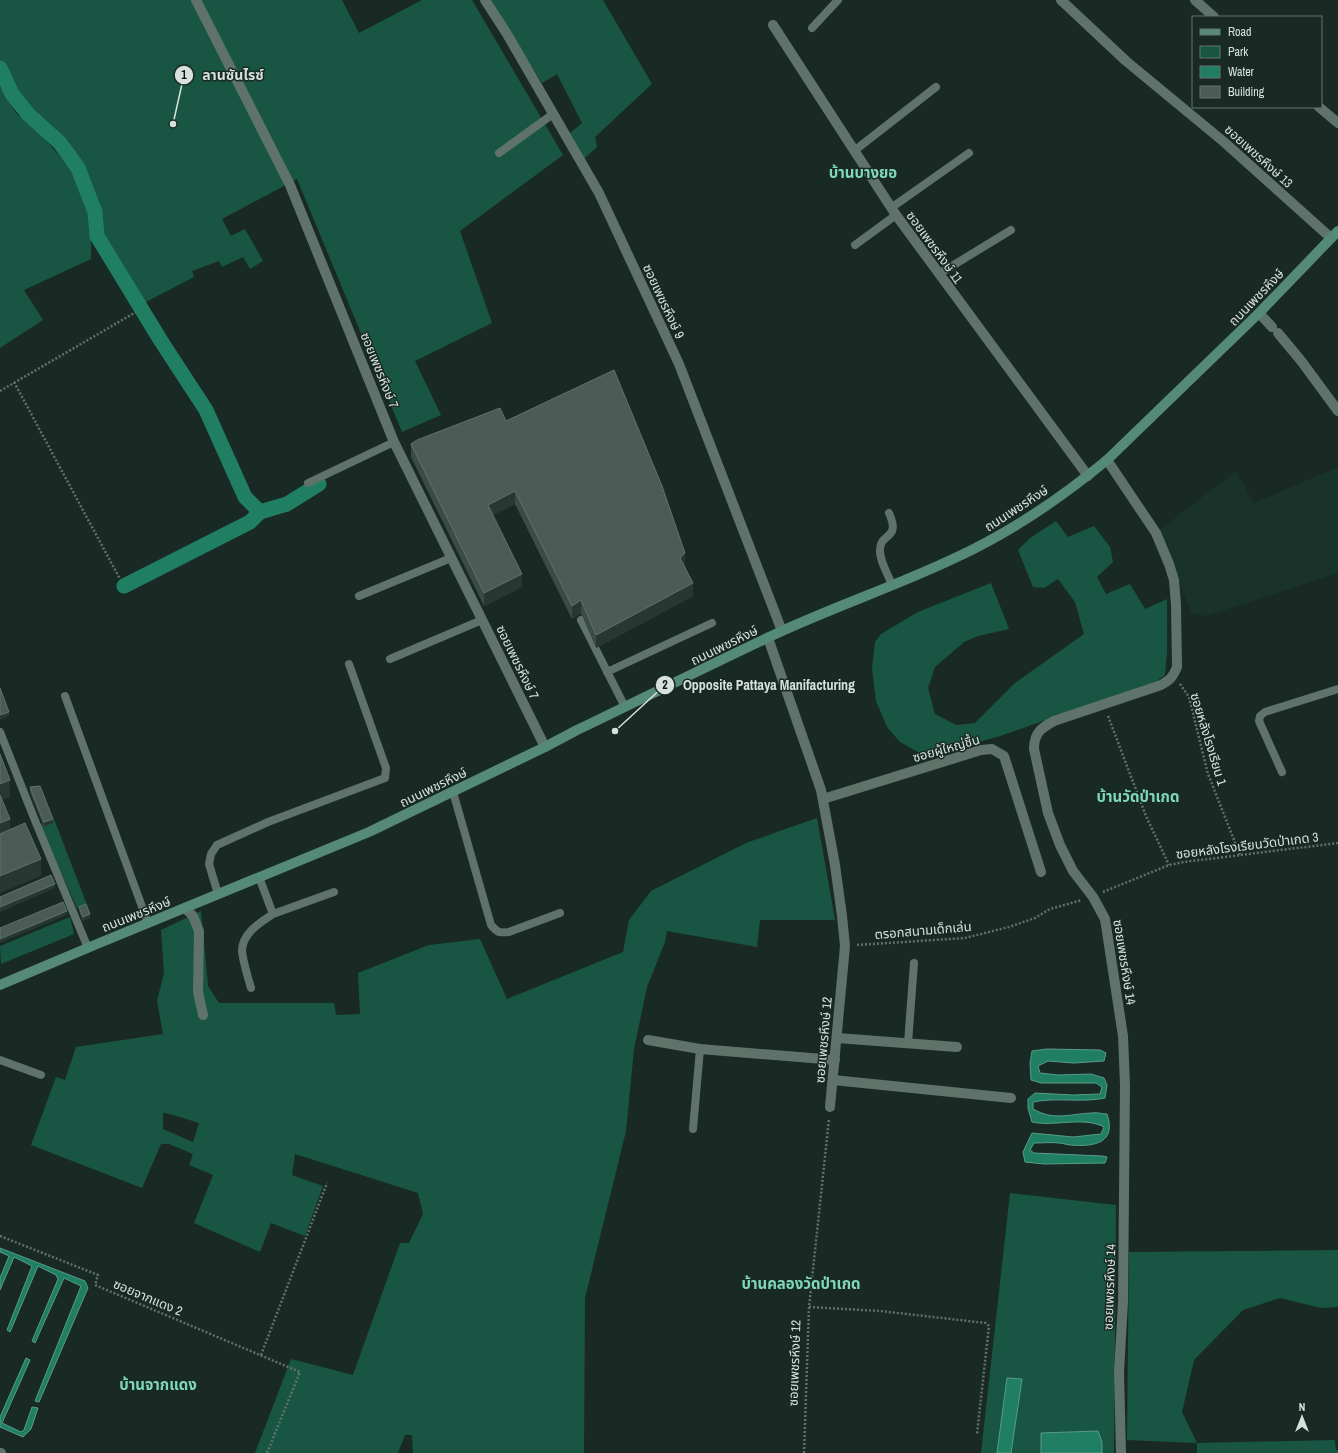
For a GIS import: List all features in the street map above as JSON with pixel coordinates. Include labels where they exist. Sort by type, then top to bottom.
[{"type":"main road","name":"ถนนเพชรหึงษ์","points":[[0,985],[368,832],[782,631],[954,559],[991,541],[1088,476],[1107,460],[1259,313],[1334,234]]},
{"type":"street","name":"ซอยเพชรหึงษ์ 7","points":[[196,0],[290,186],[394,442],[545,747]]},
{"type":"street","name":"ซอยเพชรหึงษ์ 9","points":[[484,0],[507,34],[599,193],[679,364],[782,631]]},
{"type":"street","name":"ซอยเพชรหึงษ์ 13","points":[[1061,0],[1126,61],[1334,234]]},
{"type":"street","points":[[1195,0],[1213,16]]},
{"type":"street","name":"ซอยเพชรหึงษ์ 11","points":[[773,25],[894,212],[1088,476]]},
{"type":"street","points":[[1320,108],[1338,123]]},
{"type":"street","points":[[1259,313],[1302,362],[1338,411]]},
{"type":"street","points":[[1107,460],[1156,532],[1174,580],[1176,605],[1176,667],[1174,675]]},
{"type":"street","name":"ซอยเพชรหึงษ์ 12","points":[[768,638],[805,740],[823,799],[842,916],[845,946],[830,1107]]},
{"type":"street","name":"ซอยเพชรหึงษ์ 14","points":[[1121,1453],[1119,1372],[1123,1287],[1125,1085],[1123,1036],[1105,919],[1093,897],[1073,871],[1060,845],[1048,813],[1034,749],[1034,741],[1040,730],[1054,721],[1161,685],[1170,681],[1174,675]]},
{"type":"street","name":"ซอยผู้ใหญ่ชื้น","points":[[823,799],[981,750],[992,749],[1004,756],[1041,872]]},
{"type":"street","points":[[185,908],[193,916],[198,932],[198,992],[203,1015]]},
{"type":"street","points":[[837,1038],[957,1047]]},
{"type":"street","points":[[648,1040],[700,1049],[835,1060]]},
{"type":"street","points":[[833,1080],[1010,1098]]},
{"type":"lane","points":[[812,28],[838,0]]},
{"type":"lane","points":[[854,151],[936,87]]},
{"type":"lane","points":[[499,153],[553,114]]},
{"type":"lane","points":[[855,245],[969,153]]},
{"type":"lane","points":[[939,274],[1011,230]]},
{"type":"lane","points":[[308,483],[394,442]]},
{"type":"lane","points":[[889,513],[893,523],[893,529],[891,534],[883,541],[880,547],[881,555],[892,585]]},
{"type":"lane","points":[[359,596],[451,558]]},
{"type":"lane","points":[[390,659],[482,620]]},
{"type":"lane","points":[[581,620],[625,707]]},
{"type":"lane","points":[[607,672],[712,623]]},
{"type":"lane","points":[[218,894],[209,864],[211,854],[218,845],[268,822],[385,778],[386,768],[349,664]]},
{"type":"lane","points":[[1282,772],[1259,722],[1260,716],[1265,712],[1338,689]]},
{"type":"lane","points":[[66,696],[148,924]]},
{"type":"lane","points":[[0,732],[88,948]]},
{"type":"lane","points":[[453,792],[491,925],[497,932],[509,932],[560,913]]},
{"type":"lane","points":[[259,877],[273,914]]},
{"type":"lane","points":[[251,988],[242,951],[245,940],[258,925],[273,914],[334,892]]},
{"type":"lane","points":[[908,1043],[914,963]]},
{"type":"lane","points":[[693,1129],[700,1049]]},
{"type":"lane","points":[[0,1060],[41,1075]]},
{"type":"path","points":[[0,391],[136,312]]},
{"type":"path","points":[[14,382],[120,579]]},
{"type":"path","name":"ซอยหลังโรงเรียน 1","points":[[1174,675],[1189,697],[1208,774],[1240,855]]},
{"type":"path","points":[[1104,704],[1146,816],[1169,865]]},
{"type":"path","name":"ซอยหลังโรงเรียนวัดป่าเกด 3","points":[[1093,897],[1169,865],[1338,844]]},
{"type":"path","name":"ตรอกสนามเด็กเล่น","points":[[845,946],[965,938],[1009,927],[1035,918],[1050,909],[1093,897]]},
{"type":"path","name":"ซอยเพชรหึงษ์ 12","points":[[804,1453],[809,1307],[830,1107]]},
{"type":"path","points":[[261,1355],[327,1182]]},
{"type":"path","name":"ซอยจากแดง 2","points":[[0,1236],[98,1275],[95,1285],[300,1372],[267,1453]]},
{"type":"path","points":[[809,1307],[880,1311],[986,1323],[989,1326],[977,1434]]},
{"type":"shaded area","points":[[1338,467],[1338,573],[1203,617],[1202,614],[1192,614],[1158,531],[1236,471],[1254,503]]},
{"type":"green space","points":[[0,0],[342,0],[359,33],[422,0],[472,0],[563,155],[460,231],[492,323],[415,361],[441,415],[402,432],[297,179],[222,219],[231,236],[245,229],[263,261],[250,269],[243,257],[222,267],[219,261],[192,271],[194,277],[144,303],[121,270],[103,238],[99,228],[99,209],[90,183],[71,151],[31,112],[13,88],[0,61]]},
{"type":"green space","points":[[489,0],[603,0],[652,84],[595,137],[597,147],[584,159],[570,133],[582,123],[557,74],[542,83]]},
{"type":"green space","points":[[0,87],[16,113],[40,133],[74,173],[91,212],[91,259],[24,290],[43,320],[0,348]]},
{"type":"green space","points":[[1056,521],[1068,537],[1094,526],[1110,547],[1113,562],[1097,577],[1106,594],[1130,584],[1145,609],[1167,599],[1167,651],[1165,675],[1157,681],[1000,736],[927,757],[900,742],[887,727],[876,701],[872,669],[875,642],[881,634],[918,612],[991,583],[1009,629],[978,636],[964,642],[935,667],[928,688],[935,714],[956,725],[975,723],[1015,683],[1084,634],[1075,602],[1058,579],[1044,588],[1033,587],[1018,550],[1030,538]]},
{"type":"green space","points":[[817,818],[835,920],[760,920],[757,947],[667,931],[665,942],[647,987],[634,1049],[626,1131],[585,1298],[584,1453],[413,1453],[412,1435],[405,1435],[398,1453],[255,1453],[291,1359],[353,1375],[400,1243],[409,1243],[423,1214],[418,1193],[295,1154],[292,1175],[323,1186],[305,1236],[271,1223],[260,1252],[194,1223],[213,1175],[189,1165],[193,1154],[169,1144],[161,1144],[142,1188],[31,1145],[56,1077],[65,1080],[76,1047],[163,1034],[157,1001],[164,973],[161,930],[201,911],[208,986],[219,1003],[334,1003],[336,1015],[360,1014],[358,973],[429,945],[480,939],[507,999],[623,952],[629,920],[651,891],[746,843]],"holes":[[[163,1113],[199,1123],[193,1142],[163,1129]]]},
{"type":"green space","points":[[54,819],[87,905],[77,908],[40,825]]},
{"type":"green space","points":[[70,917],[74,934],[1,964],[0,946]]},
{"type":"green space","points":[[1010,1193],[1116,1205],[1114,1453],[1102,1453],[1102,1442],[1098,1431],[1042,1433],[1041,1453],[1011,1453],[1022,1379],[1008,1378],[997,1453],[981,1453]]},
{"type":"green space","points":[[1338,1250],[1338,1307],[1321,1308],[1280,1298],[1243,1310],[1194,1360],[1182,1412],[1197,1443],[1127,1440],[1129,1252]]},
{"type":"green space","points":[[1335,1440],[1336,1450],[1338,1450],[1338,1453],[1197,1453],[1197,1443]]},
{"type":"water","points":[[1047,1049],[1100,1050],[1106,1053],[1104,1061],[1074,1063],[1048,1061],[1038,1066],[1040,1073],[1058,1075],[1091,1074],[1104,1078],[1107,1085],[1105,1098],[1033,1102],[1033,1109],[1041,1113],[1055,1116],[1094,1113],[1107,1114],[1109,1131],[1106,1137],[1095,1144],[1070,1145],[1062,1143],[1034,1143],[1030,1150],[1034,1153],[1102,1156],[1107,1157],[1105,1163],[1044,1164],[1025,1162],[1023,1152],[1032,1133],[1073,1137],[1101,1134],[1104,1127],[1087,1122],[1032,1122],[1028,1108],[1028,1099],[1035,1093],[1073,1095],[1100,1094],[1102,1087],[1096,1083],[1041,1083],[1031,1080],[1030,1063],[1032,1051]]},
{"type":"water","points":[[0,1248],[85,1281],[88,1288],[39,1402],[35,1401],[81,1286],[64,1278],[35,1343],[32,1341],[58,1279],[56,1275],[38,1266],[10,1332],[7,1330],[32,1266],[14,1257],[0,1290],[0,1278],[9,1256],[0,1252]]},
{"type":"water","points":[[26,1358],[30,1360],[2,1423],[21,1432],[24,1430],[32,1407],[38,1408],[31,1429],[23,1437],[0,1427],[0,1417]]},
{"type":"water","points":[[1007,1378],[1022,1379],[1011,1453],[997,1453]]},
{"type":"water","points":[[1098,1431],[1102,1442],[1102,1453],[1041,1453],[1041,1433]]},
{"type":"building","points":[[614,370],[662,486],[685,553],[680,558],[693,583],[596,635],[581,600],[572,606],[515,491],[488,505],[522,574],[484,593],[411,444],[417,440],[500,408],[506,421]]},
{"type":"building","points":[[0,688],[9,712],[0,715]]},
{"type":"building","points":[[0,754],[10,780],[0,784]]},
{"type":"building","points":[[40,786],[53,819],[44,822],[30,787]]},
{"type":"building","points":[[0,795],[10,819],[0,823]]},
{"type":"building","points":[[25,823],[41,859],[0,876],[0,834]]},
{"type":"building","points":[[51,875],[55,884],[0,907],[0,897]]},
{"type":"building","points":[[63,902],[67,911],[0,939],[0,928]]},
{"type":"building","points":[[86,904],[90,914],[83,917],[79,907]]},
{"type":"waterway","points":[[0,68],[12,94],[28,114],[60,143],[78,168],[95,212],[97,236],[161,341],[206,410],[245,497],[260,512],[287,504],[319,484]]},
{"type":"waterway","points":[[124,586],[250,522],[260,512]]},
{"type":"place","name":"ลานซันไรซ์","points":[[173,124]]},
{"type":"place","name":"Opposite Pattaya Manifacturing","points":[[615,731]]},
{"type":"district","name":"บ้านบางยอ","points":[[863,173]]},
{"type":"district","name":"บ้านวัดป่าเกด","points":[[1138,797]]},
{"type":"district","name":"บ้านคลองวัดป่าเกด","points":[[801,1284]]},
{"type":"district","name":"บ้านจากแดง","points":[[158,1385]]}]
